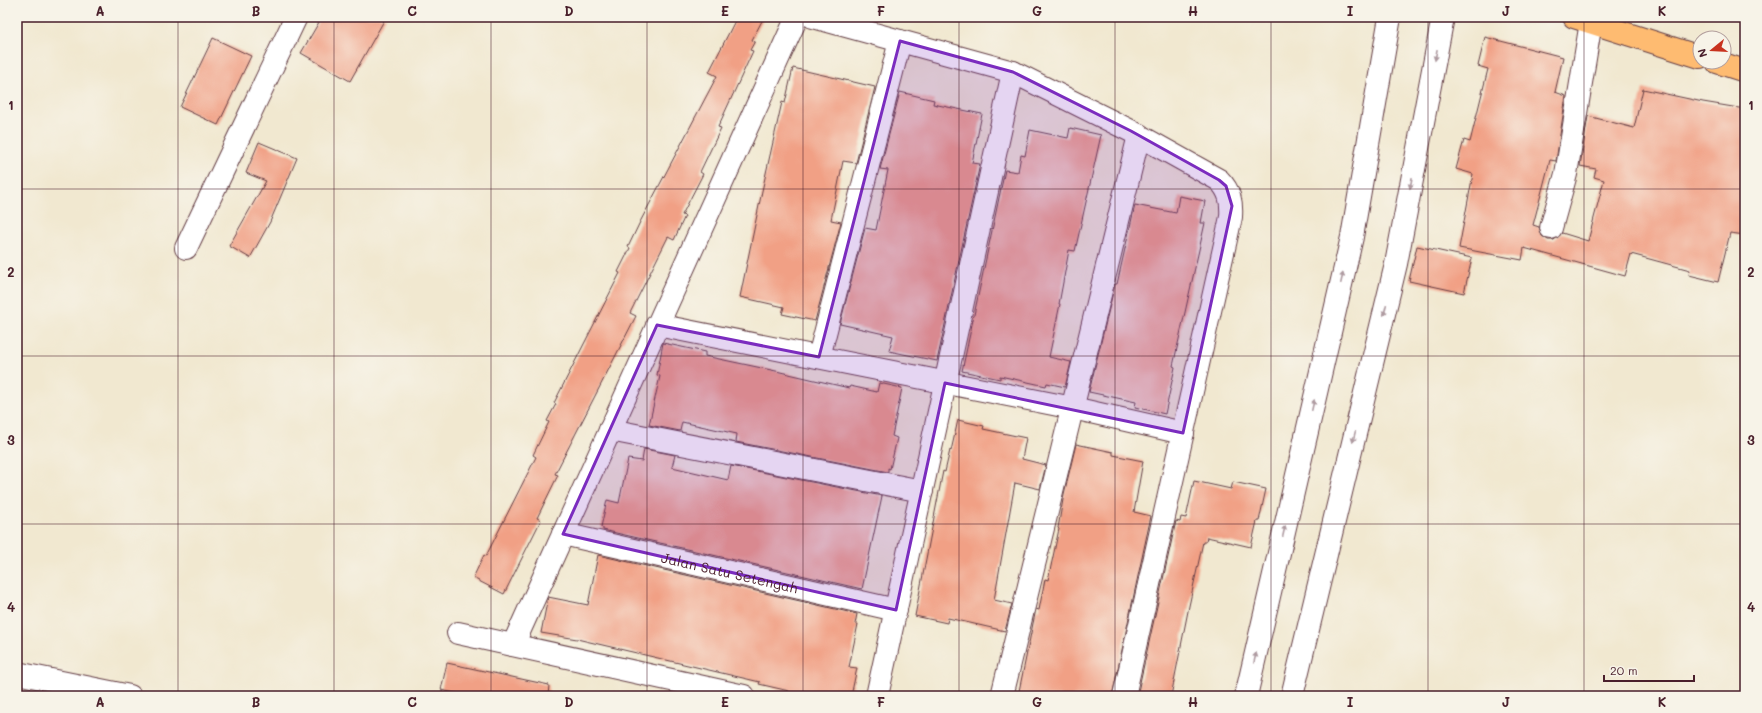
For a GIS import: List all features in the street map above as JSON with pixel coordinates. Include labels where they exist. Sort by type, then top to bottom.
[{"type":"main road","points":[[1582,20],[1692,54]]},
{"type":"main road","points":[[1732,67],[1745,71]]},
{"type":"street","points":[[186,248],[296,17]]},
{"type":"street","points":[[513,645],[797,17]]},
{"type":"street","points":[[813,17],[1013,72],[1139,135],[1219,180],[1226,186],[1232,206],[1231,217],[1124,696]]},
{"type":"street","points":[[1246,696],[1352,237],[1390,17]]},
{"type":"street","points":[[1292,696],[1396,264],[1443,17]]},
{"type":"street","points":[[1551,228],[1566,174],[1582,20]]},
{"type":"street","points":[[819,357],[900,41]]},
{"type":"street","points":[[877,696],[1013,72]]},
{"type":"street","points":[[1002,696],[1139,135]]},
{"type":"street","points":[[657,325],[1073,408],[1183,433]]},
{"type":"street","points":[[610,430],[922,491]]},
{"type":"street","name":"Jalan Satu Setengah","points":[[563,534],[896,610]]},
{"type":"street","points":[[458,633],[744,696]]},
{"type":"street","points":[[17,672],[130,696]]},
{"type":"highlighted area","points":[[900,41],[1013,72],[1131,131],[1219,180],[1226,186],[1232,206],[1183,433],[945,383],[896,610],[563,534],[657,325],[819,357]]},
{"type":"building","points":[[322,17],[386,17],[350,81],[301,53]]},
{"type":"building","points":[[737,17],[764,17],[752,40],[755,41],[750,50],[753,51],[718,127],[721,128],[700,172],[703,174],[682,215],[685,216],[674,240],[668,237],[630,313],[636,316],[555,474],[558,475],[537,518],[541,520],[504,594],[473,578],[484,555],[486,556],[536,457],[533,455],[549,422],[547,421],[556,404],[554,403],[620,273],[618,272],[630,248],[628,247],[640,222],[717,76],[709,72]]},
{"type":"building","points":[[1485,37],[1563,57],[1555,92],[1566,96],[1556,161],[1550,160],[1533,225],[1539,227],[1542,236],[1548,240],[1554,240],[1562,233],[1588,241],[1604,180],[1594,177],[1596,169],[1580,166],[1588,116],[1634,128],[1643,89],[1703,102],[1745,109],[1745,235],[1730,233],[1718,282],[1689,275],[1690,270],[1631,254],[1625,276],[1524,248],[1522,260],[1459,248],[1473,174],[1456,169],[1464,140],[1470,142],[1488,69],[1478,66]]},
{"type":"building","points":[[213,38],[251,56],[218,125],[180,107]]},
{"type":"building","points":[[793,68],[875,87],[856,163],[843,161],[831,220],[841,222],[815,321],[782,314],[784,307],[740,297],[782,102],[785,103]]},
{"type":"building","points":[[900,92],[934,100],[933,104],[982,114],[972,163],[980,164],[937,361],[889,351],[893,336],[840,324],[865,228],[876,230],[888,170],[880,169]]},
{"type":"building","points":[[1070,128],[1101,135],[1075,251],[1069,250],[1049,357],[1071,362],[1065,387],[1047,383],[1046,386],[1000,376],[1000,379],[962,371],[1005,170],[1018,172],[1021,155],[1025,156],[1030,130],[1068,138]]},
{"type":"building","points":[[259,142],[297,158],[270,222],[250,258],[229,246],[266,181],[246,173]]},
{"type":"building","points":[[1179,196],[1205,201],[1201,223],[1205,223],[1173,366],[1175,367],[1165,414],[1135,407],[1136,402],[1089,392],[1115,284],[1117,284],[1135,205],[1176,213]]},
{"type":"building","points":[[1417,246],[1472,258],[1464,293],[1409,281]]},
{"type":"building","points":[[663,343],[705,352],[705,356],[849,388],[850,386],[877,392],[879,383],[902,388],[892,436],[897,438],[890,469],[888,468],[888,472],[736,442],[737,434],[682,422],[680,431],[649,425],[660,376],[657,375]]},
{"type":"building","points":[[958,420],[984,426],[983,429],[1026,438],[1022,459],[1046,465],[1040,489],[1015,483],[994,600],[1012,604],[1005,631],[948,618],[947,623],[915,616],[943,471],[945,472]]},
{"type":"building","points":[[1076,444],[1113,452],[1113,455],[1143,461],[1134,512],[1151,516],[1112,696],[1018,696],[1036,609],[1039,610],[1045,579],[1048,580],[1059,529],[1064,494]]},
{"type":"building","points":[[644,449],[675,455],[672,467],[728,480],[731,466],[882,496],[862,589],[603,530],[601,527],[607,500],[619,503],[628,459],[642,461]]},
{"type":"building","points":[[1194,481],[1231,489],[1233,482],[1266,489],[1259,521],[1257,521],[1251,547],[1207,537],[1206,542],[1203,542],[1171,696],[1137,696],[1176,521],[1180,522],[1181,517],[1186,518]]},
{"type":"building","points":[[598,555],[857,614],[855,624],[858,624],[849,667],[857,668],[851,696],[803,696],[788,693],[789,691],[759,684],[760,682],[577,639],[541,633],[548,597],[588,605]]},
{"type":"building","points":[[447,663],[549,685],[548,696],[469,696],[441,690]]}]
